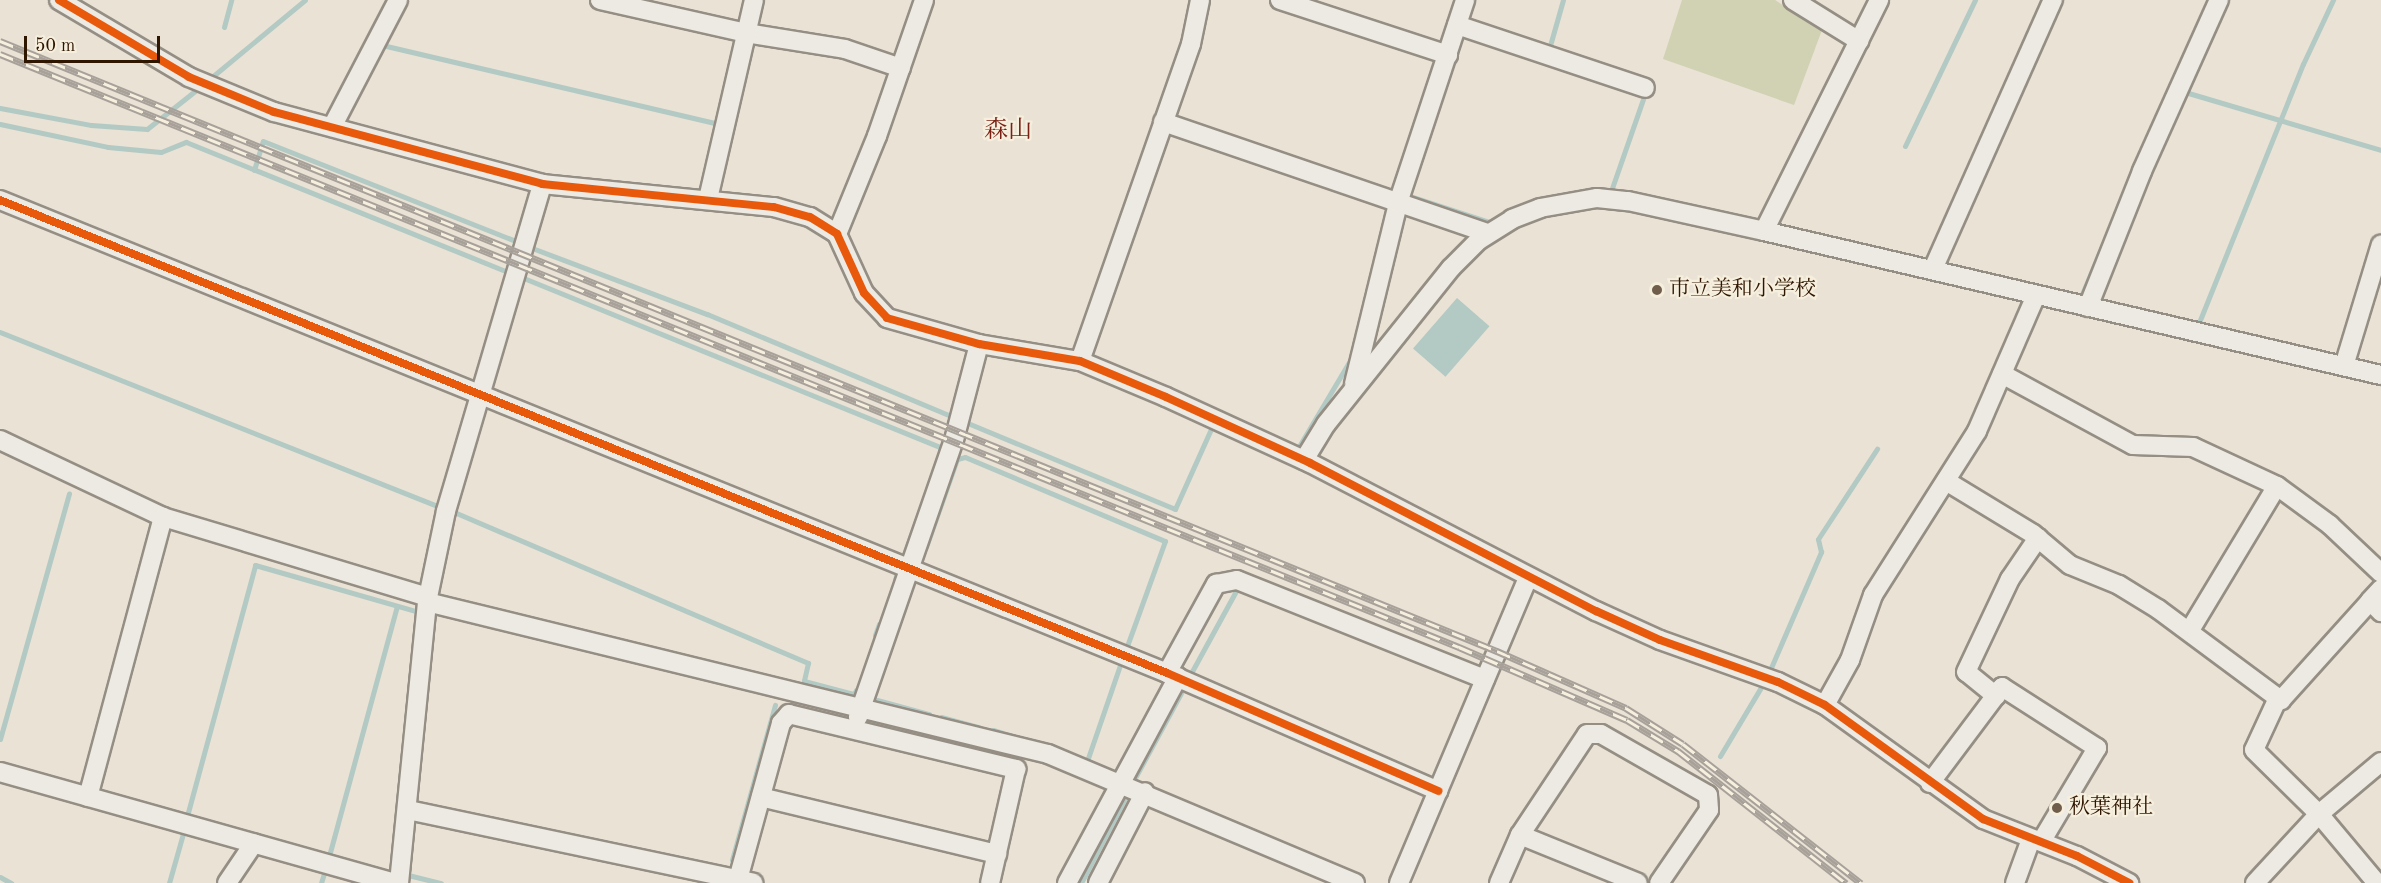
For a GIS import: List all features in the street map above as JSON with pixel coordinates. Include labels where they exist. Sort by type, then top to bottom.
[{"type":"street","points":[[59,0],[189,77],[218,90],[332,127],[542,184],[614,194],[708,199],[774,207],[810,217],[837,234],[864,293],[887,318],[979,344],[1080,361],[1304,460],[1528,577],[1660,639],[1778,682],[1825,705],[1930,783],[1983,819],[2129,883]]},
{"type":"street","points":[[332,127],[398,0]]},
{"type":"street","points":[[600,0],[746,33],[845,49],[901,68]]},
{"type":"street","points":[[708,199],[754,0]]},
{"type":"street","points":[[837,234],[901,68],[924,0]]},
{"type":"street","points":[[1080,361],[1191,44],[1200,0]]},
{"type":"street","points":[[1280,0],[1448,55]]},
{"type":"street","points":[[1352,391],[1398,203],[1465,0]]},
{"type":"street","points":[[1793,0],[1859,41]]},
{"type":"street","points":[[1764,231],[1879,0]]},
{"type":"street","points":[[1933,269],[2053,0]]},
{"type":"street","points":[[2088,308],[2142,171],[2219,0]]},
{"type":"street","points":[[1457,25],[1645,88]]},
{"type":"street","points":[[1163,122],[1488,233]]},
{"type":"street","points":[[0,772],[397,883],[408,810],[428,600],[446,511],[542,184]]},
{"type":"street","points":[[1304,460],[1326,424],[1451,268],[1488,233],[1540,208],[1597,198],[1628,201],[1933,269],[2088,308],[2381,375]]},
{"type":"street","points":[[0,200],[908,571],[1173,675],[1438,791]]},
{"type":"street","points":[[2344,366],[2381,244]]},
{"type":"street","points":[[1825,705],[1850,660],[1873,596],[1977,431],[2036,295]]},
{"type":"street","points":[[855,730],[860,706],[957,431],[979,344]]},
{"type":"street","points":[[2002,374],[2133,446],[2193,447],[2277,486],[2330,525],[2381,573]]},
{"type":"street","points":[[0,440],[163,517],[428,600],[1048,754],[1145,792],[1355,883]]},
{"type":"street","points":[[1946,482],[2038,538],[2070,565],[2119,585],[2190,630],[2281,700],[2377,601]]},
{"type":"street","points":[[2190,630],[2277,486]]},
{"type":"street","points":[[88,796],[163,517]]},
{"type":"street","points":[[1996,696],[1966,672],[2010,579],[2038,538]]},
{"type":"street","points":[[1399,883],[1528,577]]},
{"type":"street","points":[[1067,883],[1121,782],[1216,584],[1237,580],[1485,679]]},
{"type":"street","points":[[1930,783],[2002,687],[2097,748],[2036,841],[2015,883]]},
{"type":"street","points":[[2278,698],[2254,750],[2319,814],[2377,883]]},
{"type":"street","points":[[408,810],[742,882],[781,723],[789,714],[1016,769],[990,883]]},
{"type":"street","points":[[1499,883],[1520,835],[1587,734],[1601,734],[1708,795],[1709,810],[1659,883]]},
{"type":"street","points":[[2255,883],[2319,814],[2381,762]]},
{"type":"street","points":[[1098,883],[1145,792]]},
{"type":"street","points":[[761,797],[997,854]]},
{"type":"street","points":[[1520,835],[1638,883]]},
{"type":"street","points":[[227,883],[254,843]]},
{"type":"green space","points":[[1682,0],[1775,0],[1822,30],[1794,105],[1663,59]]},
{"type":"water","points":[[1457,298],[1489,326],[1445,377],[1413,349]]},
{"type":"waterway","points":[[224,27],[231,0]]},
{"type":"waterway","points":[[207,81],[305,0]]},
{"type":"waterway","points":[[1549,49],[1563,0]]},
{"type":"waterway","points":[[1905,146],[1975,0]]},
{"type":"waterway","points":[[2200,320],[2303,64],[2333,0]]},
{"type":"waterway","points":[[382,45],[718,124]]},
{"type":"waterway","points":[[0,108],[91,125],[147,129],[200,87]]},
{"type":"waterway","points":[[2185,92],[2381,150]]},
{"type":"waterway","points":[[1605,191],[1611,191],[1644,96],[1639,94]]},
{"type":"waterway","points":[[0,124],[108,147],[161,152],[186,142],[506,271]]},
{"type":"waterway","points":[[254,170],[263,141],[516,241]]},
{"type":"waterway","points":[[1543,199],[1584,192]]},
{"type":"waterway","points":[[1410,196],[1489,222],[1499,218]]},
{"type":"waterway","points":[[2080,299],[2114,218]]},
{"type":"waterway","points":[[532,248],[707,314],[953,417]]},
{"type":"waterway","points":[[526,279],[940,447],[940,457]]},
{"type":"waterway","points":[[0,332],[438,506]]},
{"type":"waterway","points":[[1298,448],[1349,362]]},
{"type":"waterway","points":[[970,424],[1175,509],[1211,429]]},
{"type":"waterway","points":[[1770,670],[1821,552],[1818,539],[1877,449]]},
{"type":"waterway","points":[[926,547],[957,459],[965,457],[1165,541],[1127,646]]},
{"type":"waterway","points":[[0,739],[69,494]]},
{"type":"waterway","points":[[903,557],[920,510]]},
{"type":"waterway","points":[[454,512],[808,663],[804,681],[854,694],[856,690]]},
{"type":"waterway","points":[[187,816],[255,565],[419,612]]},
{"type":"waterway","points":[[895,580],[897,572]]},
{"type":"waterway","points":[[1190,675],[1236,591]]},
{"type":"waterway","points":[[329,856],[397,606]]},
{"type":"waterway","points":[[875,635],[879,624]]},
{"type":"waterway","points":[[1081,759],[1087,761],[1120,665]]},
{"type":"waterway","points":[[1720,756],[1763,684]]},
{"type":"waterway","points":[[1136,776],[1181,693]]},
{"type":"waterway","points":[[877,700],[929,714]]},
{"type":"waterway","points":[[732,860],[775,705]]},
{"type":"waterway","points":[[941,717],[979,727]]},
{"type":"waterway","points":[[993,730],[1020,738]]},
{"type":"waterway","points":[[1081,883],[1124,800]]},
{"type":"waterway","points":[[169,883],[184,830]]},
{"type":"waterway","points":[[321,883],[325,870]]},
{"type":"waterway","points":[[408,875],[441,883]]},
{"type":"waterway","points":[[0,877],[11,883]]},
{"type":"railway","points":[[0,41],[1497,651],[1626,708],[1683,744],[1861,883]]},
{"type":"railway","points":[[0,54],[1459,647],[1627,720],[1678,751],[1846,883]]},
{"type":"cycle path","points":[[59,0],[189,77],[274,112],[542,184],[774,207],[810,217],[837,234],[864,293],[887,318],[979,344],[1080,361],[1166,397],[1310,463],[1596,611],[1660,640],[1778,682],[1825,705],[1983,819],[2077,856],[2129,883]]},
{"type":"cycle path","points":[[0,200],[1167,673],[1438,791]]},
{"type":"place","name":"市立美和小学校","points":[[1657,290]]},
{"type":"place","name":"秋葉神社","points":[[2057,808]]},
{"type":"district","name":"森山","points":[[1008,132]]}]
